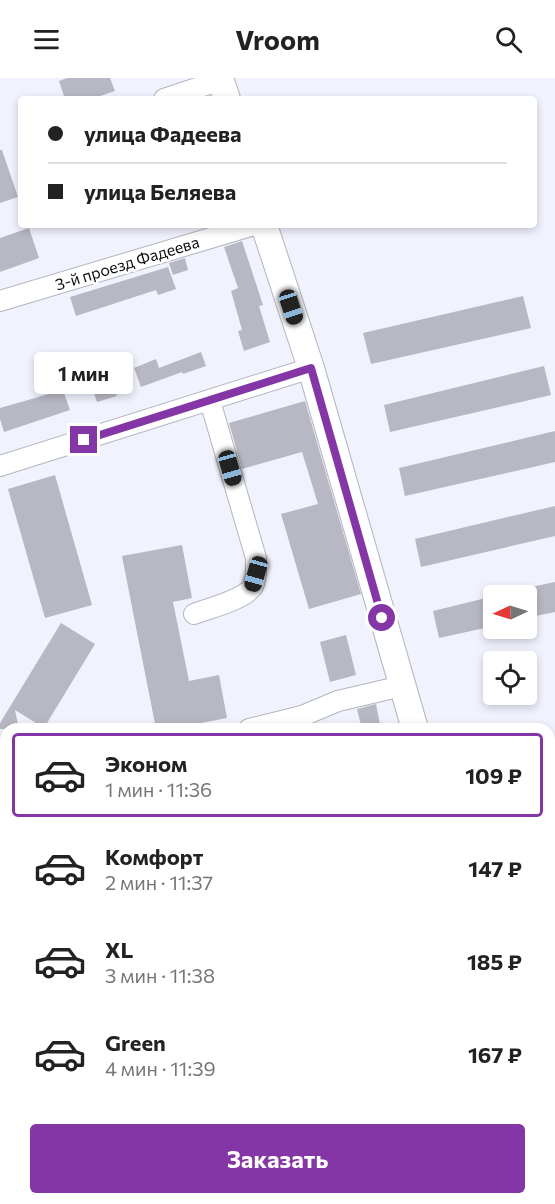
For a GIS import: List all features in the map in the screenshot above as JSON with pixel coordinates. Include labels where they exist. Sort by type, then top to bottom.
[{"type":"main road","points":[[265,228],[311,368],[413,723]]},
{"type":"street","points":[[178,96],[223,86]]},
{"type":"street","name":"3-й проезд Фадеева","points":[[0,301],[244,228]]},
{"type":"street","points":[[0,466],[311,368]]},
{"type":"street","points":[[194,614],[242,596],[252,587],[256,574],[256,558],[210,401]]},
{"type":"street","points":[[273,723],[302,716],[338,701],[402,686]]},
{"type":"building","points":[[67,78],[110,78],[115,91],[100,96],[64,96],[59,81]]},
{"type":"building","points":[[0,150],[2,150],[18,197],[0,203]]},
{"type":"building","points":[[29,228],[39,258],[0,272],[0,238]]},
{"type":"building","points":[[242,241],[263,305],[259,306],[270,342],[244,351],[238,331],[242,330],[231,291],[238,288],[224,247]]},
{"type":"building","points":[[185,258],[188,270],[173,275],[169,263]]},
{"type":"building","points":[[168,267],[176,289],[158,295],[156,290],[76,316],[70,297]]},
{"type":"building","points":[[523,296],[531,328],[371,364],[363,333]]},
{"type":"building","points":[[201,352],[206,366],[141,387],[134,368],[156,359],[159,368]]},
{"type":"building","points":[[544,366],[551,395],[390,432],[384,405]]},
{"type":"building","points":[[110,373],[117,396],[97,402],[89,379]]},
{"type":"building","points":[[63,390],[70,410],[4,432],[0,419],[0,408]]},
{"type":"building","points":[[305,401],[361,594],[309,609],[281,514],[318,504],[302,452],[242,469],[229,423]]},
{"type":"building","points":[[555,431],[555,462],[405,496],[399,468]]},
{"type":"building","points":[[55,475],[92,605],[45,618],[8,489]]},
{"type":"building","points":[[555,506],[555,536],[421,567],[415,539]]},
{"type":"building","points":[[182,545],[192,598],[173,602],[189,681],[219,675],[227,718],[201,723],[155,723],[122,556]]},
{"type":"building","points":[[555,582],[555,612],[537,616],[537,586]]},
{"type":"building","points":[[483,599],[483,628],[439,638],[433,611]]},
{"type":"building","points":[[61,623],[95,644],[47,723],[36,723],[15,710],[18,723],[0,723]]},
{"type":"building","points":[[346,635],[356,675],[330,682],[320,642]]},
{"type":"building","points":[[376,704],[380,723],[360,723],[357,709]]},
{"type":"route","points":[[84,440],[311,368],[382,618]]}]
